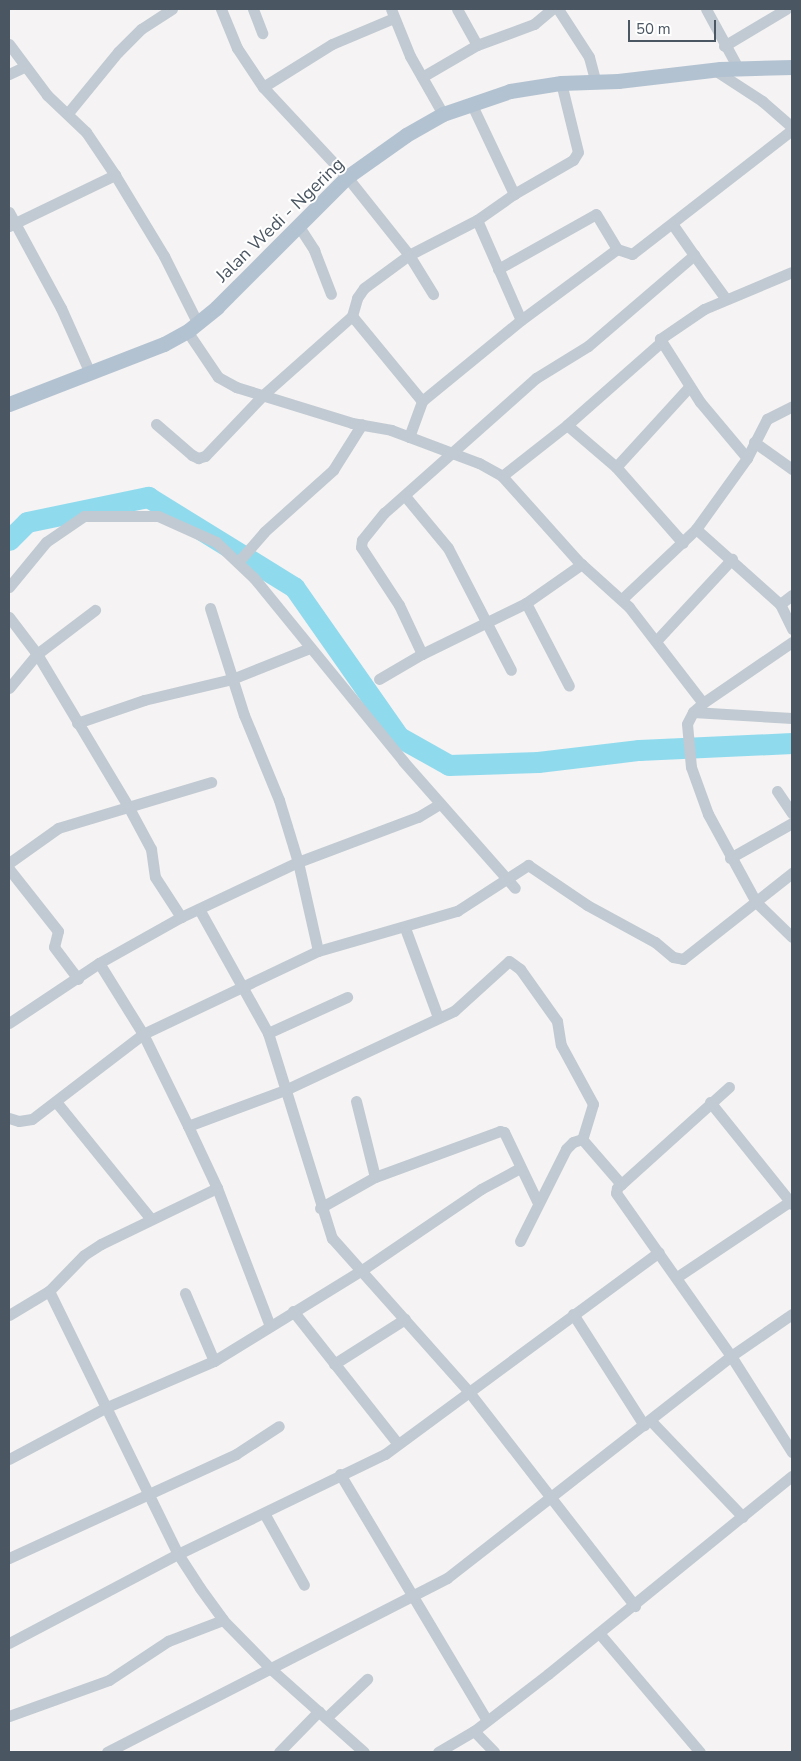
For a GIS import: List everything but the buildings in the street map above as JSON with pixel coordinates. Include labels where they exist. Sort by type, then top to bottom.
[{"type":"main road","name":"Jalan Wedi - Ngering","points":[[9,404],[89,371],[164,344],[192,327],[348,177],[406,135],[444,114],[471,103],[510,91],[561,83],[596,83],[726,69],[792,67]]},
{"type":"street","points":[[68,113],[118,52],[141,29],[172,9]]},
{"type":"street","points":[[221,9],[237,48],[263,87],[348,177],[409,256],[433,294]]},
{"type":"street","points":[[253,9],[262,33]]},
{"type":"street","points":[[457,9],[477,45]]},
{"type":"street","points":[[422,77],[477,45],[534,24],[552,9]]},
{"type":"street","points":[[558,9],[589,57],[596,83]]},
{"type":"street","points":[[498,269],[596,214],[617,249],[632,254],[673,225],[792,129],[726,69],[724,46],[706,9]]},
{"type":"street","points":[[724,46],[786,9]]},
{"type":"street","points":[[263,87],[332,44],[392,13],[422,77],[444,114]]},
{"type":"street","points":[[9,44],[24,67],[57,106],[68,113],[86,132],[115,175],[164,256],[192,327],[218,377],[236,387],[409,437],[448,454],[479,464],[502,476],[582,564],[622,599],[656,640],[703,703]]},
{"type":"street","points":[[9,74],[24,67]]},
{"type":"street","points":[[156,424],[192,455],[201,458],[263,395],[352,316],[359,294],[409,256],[477,220],[514,194],[565,167],[576,156],[561,83]]},
{"type":"street","points":[[471,103],[514,194]]},
{"type":"street","points":[[12,224],[115,175]]},
{"type":"street","points":[[9,212],[12,224],[89,371]]},
{"type":"street","points":[[477,220],[521,320]]},
{"type":"street","points":[[298,225],[314,250],[332,294]]},
{"type":"street","points":[[673,225],[726,299]]},
{"type":"street","points":[[409,437],[422,401],[521,320],[617,249]]},
{"type":"street","points":[[422,654],[399,605],[360,545],[384,513],[405,496],[448,454],[536,378],[588,346],[694,255]]},
{"type":"street","points":[[502,476],[567,425],[661,342],[664,335],[726,299],[792,272]]},
{"type":"street","points":[[352,316],[422,401]]},
{"type":"street","points":[[661,342],[689,387],[747,458]]},
{"type":"street","points":[[616,467],[689,387]]},
{"type":"street","points":[[622,599],[696,528],[747,458],[767,419],[792,406]]},
{"type":"street","points":[[243,556],[333,470],[362,424]]},
{"type":"street","points":[[567,425],[616,467],[682,543]]},
{"type":"street","points":[[754,442],[792,469]]},
{"type":"street","points":[[405,496],[448,548],[488,622],[511,670]]},
{"type":"street","points":[[9,587],[46,542],[84,516],[158,516],[243,556],[310,648],[440,804],[515,888]]},
{"type":"street","points":[[696,528],[780,604],[792,629]]},
{"type":"street","points":[[656,640],[732,559]]},
{"type":"street","points":[[379,679],[422,654],[526,603],[582,564]]},
{"type":"street","points":[[780,604],[792,595]]},
{"type":"street","points":[[526,603],[569,686]]},
{"type":"street","points":[[210,608],[232,679],[279,800],[298,862],[318,951]]},
{"type":"street","points":[[9,688],[37,654],[95,610]]},
{"type":"street","points":[[9,617],[37,654],[129,808],[151,850],[155,877],[181,917]]},
{"type":"street","points":[[792,643],[703,703],[693,712],[687,724],[691,767],[708,814],[730,858],[756,902],[792,937]]},
{"type":"street","points":[[77,723],[144,700],[232,679],[310,648]]},
{"type":"street","points":[[693,712],[792,718]]},
{"type":"street","points":[[9,863],[58,828],[210,782]]},
{"type":"street","points":[[777,791],[792,812]]},
{"type":"street","points":[[9,1023],[99,963],[181,917],[298,862],[418,817],[440,804]]},
{"type":"street","points":[[730,858],[792,823]]},
{"type":"street","points":[[9,1118],[29,1121],[57,1103],[144,1034],[244,989],[318,951],[405,928],[473,903],[506,877],[528,865],[587,905],[633,929],[678,959],[690,956],[792,873]]},
{"type":"street","points":[[9,869],[58,931],[54,947],[78,978]]},
{"type":"street","points":[[198,909],[268,1033],[320,1208],[332,1238],[469,1392],[552,1496],[634,1606]]},
{"type":"street","points":[[405,928],[438,1017]]},
{"type":"street","points":[[188,1126],[285,1090],[454,1011],[473,997],[506,962],[520,969],[557,1020],[561,1045],[593,1104],[582,1139]]},
{"type":"street","points":[[99,963],[144,1034],[188,1126],[217,1188],[270,1326]]},
{"type":"street","points":[[268,1033],[347,997]]},
{"type":"street","points":[[729,1087],[710,1102],[621,1184],[616,1193],[731,1356],[792,1452]]},
{"type":"street","points":[[356,1101],[375,1177]]},
{"type":"street","points":[[677,1277],[792,1201],[710,1102]]},
{"type":"street","points":[[57,1103],[150,1218]]},
{"type":"street","points":[[320,1208],[375,1177],[500,1131],[504,1132],[537,1201]]},
{"type":"street","points":[[582,1139],[621,1184]]},
{"type":"street","points":[[520,1241],[537,1201],[566,1149],[572,1142],[582,1139]]},
{"type":"street","points":[[9,1459],[29,1445],[107,1407],[214,1361],[362,1270],[481,1189],[520,1168]]},
{"type":"street","points":[[9,1315],[49,1291],[84,1255],[150,1218],[217,1188]]},
{"type":"street","points":[[9,1643],[178,1554],[340,1474],[365,1465],[398,1444],[659,1252]]},
{"type":"street","points":[[49,1291],[178,1554],[224,1620],[272,1670],[364,1752]]},
{"type":"street","points":[[185,1292],[214,1361]]},
{"type":"street","points":[[293,1311],[398,1444]]},
{"type":"street","points":[[573,1314],[647,1422],[743,1517]]},
{"type":"street","points":[[106,1752],[272,1670],[446,1578],[731,1356],[792,1314]]},
{"type":"street","points":[[334,1364],[405,1318]]},
{"type":"street","points":[[9,1558],[236,1454],[279,1426]]},
{"type":"street","points":[[340,1474],[415,1596],[486,1721]]},
{"type":"street","points":[[438,1752],[474,1731],[634,1606],[792,1476]]},
{"type":"street","points":[[264,1512],[304,1585]]},
{"type":"street","points":[[9,1716],[110,1680],[162,1644],[224,1620]]},
{"type":"street","points":[[599,1633],[700,1752]]},
{"type":"street","points":[[279,1752],[367,1679]]},
{"type":"street","points":[[474,1731],[494,1752]]},
{"type":"waterway","points":[[9,540],[27,522],[148,497],[294,587],[399,737],[449,765],[538,762],[639,750],[792,743]]}]
